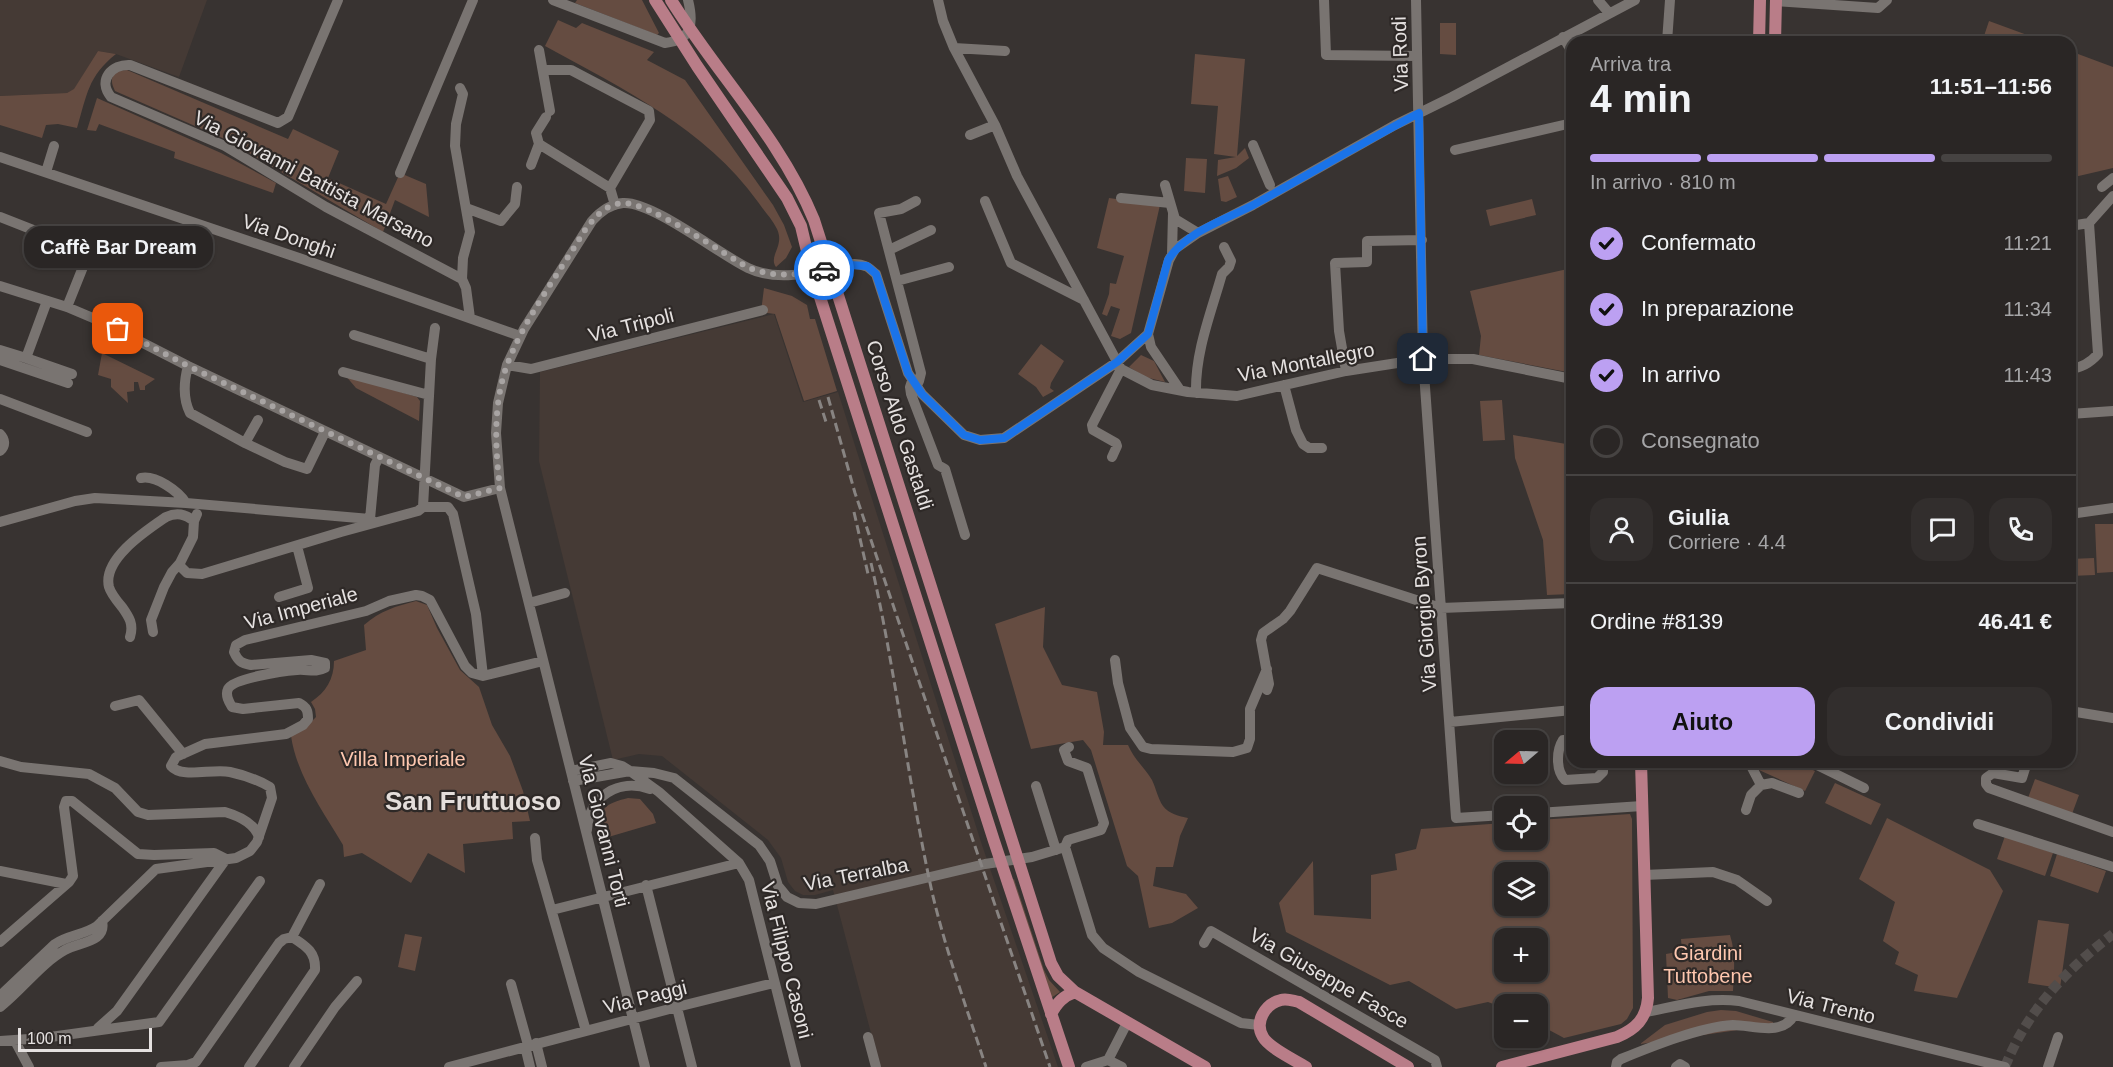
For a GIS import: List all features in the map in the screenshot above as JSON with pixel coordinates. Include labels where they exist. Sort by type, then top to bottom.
[{"type":"main road","name":"Corso Aldo Gastaldi","points":[[655,0],[787,198],[801,226],[812,272],[1069,1067]]},
{"type":"main road","name":"Corso Aldo Gastaldi","points":[[672,0],[793,176],[814,220],[1051,963],[1058,976],[1075,992],[1205,1067]]},
{"type":"main road","points":[[1759,36],[1760,0]]},
{"type":"main road","points":[[1775,36],[1776,1]]},
{"type":"main road","points":[[1502,1067],[1617,1037],[1629,1032],[1646,1012],[1648,998],[1641,768]]},
{"type":"main road","points":[[1051,1014],[1056,1004],[1066,995],[1075,992]]},
{"type":"main road","points":[[1306,1067],[1268,1043],[1262,1036],[1259,1025],[1262,1014],[1269,1005],[1281,1000],[1299,1002],[1408,1067]]},
{"type":"street","name":"Via Giovanni Battista Marsano","points":[[338,0],[309,70],[288,117],[284,121],[278,123],[130,65],[112,68],[107,76],[106,87],[111,97],[225,146],[326,207],[462,279]]},
{"type":"street","points":[[400,173],[473,0]]},
{"type":"street","points":[[553,0],[571,3],[665,43],[681,39],[687,34],[691,18],[688,0]]},
{"type":"street","points":[[938,0],[943,21],[954,48],[995,125],[1017,176],[1119,366]]},
{"type":"street","points":[[1324,0],[1326,55],[1417,56]]},
{"type":"street","name":"Via Rodi","points":[[1416,0],[1423,359]]},
{"type":"street","points":[[1598,0],[1609,13]]},
{"type":"street","points":[[1112,457],[1116,443],[1093,430],[1092,425],[1119,366],[1148,334],[1168,260],[1175,249],[1198,233],[1419,113],[1635,0]]},
{"type":"street","points":[[1667,36],[1670,0]]},
{"type":"street","points":[[1776,1],[1878,8],[1887,0]]},
{"type":"street","points":[[1563,37],[1566,42]]},
{"type":"street","points":[[954,48],[1005,51]]},
{"type":"street","points":[[531,165],[539,144],[536,133],[548,114],[539,50]]},
{"type":"street","points":[[543,70],[571,70],[649,111],[650,120],[610,188]]},
{"type":"street","points":[[460,88],[463,94],[456,124],[455,146],[470,232],[463,258],[462,279],[466,288],[470,318]]},
{"type":"street","points":[[1455,150],[1566,124]]},
{"type":"street","points":[[970,135],[995,125]]},
{"type":"street","points":[[539,144],[610,188],[615,205],[636,204],[656,213],[749,268],[774,275],[812,272],[859,264],[867,266],[876,274],[914,384],[964,435],[980,440],[1010,435],[1104,371],[1119,366]]},
{"type":"street","points":[[1253,145],[1270,185]]},
{"type":"street","points":[[46,172],[54,146]]},
{"type":"street","name":"Via Donghi","points":[[0,157],[520,336]]},
{"type":"street","points":[[2102,187],[2113,178]]},
{"type":"street","points":[[1165,185],[1175,219],[1198,233]]},
{"type":"street","points":[[466,208],[501,220],[515,204],[517,187]]},
{"type":"street","points":[[2076,368],[2091,362],[2098,354],[2089,223],[2093,215],[2113,196]]},
{"type":"street","points":[[1121,198],[1172,208]]},
{"type":"street","points":[[916,201],[901,209],[879,213],[921,373],[920,381],[914,384],[911,394],[938,465],[945,469],[965,535]]},
{"type":"street","points":[[984,201],[1011,263],[1084,300]]},
{"type":"street","name":"Via Giovanni Torti","points":[[615,205],[598,214],[583,233],[520,336],[507,365],[498,403],[497,458],[500,488],[645,1067]]},
{"type":"street","points":[[1172,208],[1172,254]]},
{"type":"street","points":[[0,217],[89,252],[67,307]]},
{"type":"street","points":[[2076,225],[2089,223]]},
{"type":"street","points":[[889,250],[931,230]]},
{"type":"street","points":[[1347,370],[1339,331],[1335,263],[1367,262],[1367,241],[1422,240]]},
{"type":"street","points":[[1196,393],[1196,369],[1200,351],[1221,274],[1229,267],[1231,261],[1224,247]]},
{"type":"street","points":[[897,281],[949,267]]},
{"type":"street","points":[[0,286],[67,307],[100,321],[188,366],[464,497],[500,488]]},
{"type":"street","points":[[26,358],[47,301]]},
{"type":"street","name":"Via Tripoli","points":[[507,365],[531,369],[763,310]]},
{"type":"street","points":[[423,507],[431,359],[435,328]]},
{"type":"street","points":[[1148,334],[1151,346],[1180,390]]},
{"type":"street","points":[[354,335],[431,359]]},
{"type":"street","points":[[0,350],[26,358],[70,379],[0,360]]},
{"type":"street","name":"Via Montallegro","points":[[1119,366],[1152,384],[1196,393],[1242,395],[1347,370],[1423,359],[1473,359],[1566,378]]},
{"type":"street","name":"Via Giorgio Byron","points":[[1423,359],[1456,818],[1494,816]]},
{"type":"street","points":[[188,366],[185,378],[186,406],[190,414],[285,462],[307,469],[325,432]]},
{"type":"street","points":[[343,372],[429,395]]},
{"type":"street","points":[[1284,385],[1299,437],[1309,448],[1322,448]]},
{"type":"street","points":[[0,399],[87,432]]},
{"type":"street","points":[[2076,414],[2113,411]]},
{"type":"street","points":[[246,443],[258,420]]},
{"type":"street","points":[[0,434],[4,439],[4,448],[0,451]]},
{"type":"street","points":[[372,521],[375,465],[380,457]]},
{"type":"street","points":[[141,478],[146,477],[171,487],[186,503]]},
{"type":"street","points":[[0,522],[75,501],[95,498],[186,503],[372,521]]},
{"type":"street","points":[[153,632],[151,619],[172,572],[180,563],[193,537],[194,521],[200,506]]},
{"type":"street","points":[[180,563],[187,573],[198,574],[297,546],[372,521],[418,511],[423,507],[445,506],[453,514],[476,614],[483,676],[543,661]]},
{"type":"street","points":[[2076,513],[2113,508]]},
{"type":"street","points":[[130,637],[132,623],[110,587],[111,568],[130,544],[171,514],[183,514],[194,521]]},
{"type":"street","points":[[279,597],[308,588],[297,546]]},
{"type":"street","points":[[1267,690],[1269,684],[1261,640],[1263,633],[1290,611],[1317,568],[1441,608],[1566,603]]},
{"type":"street","points":[[529,603],[565,593]]},
{"type":"street","name":"Via Imperiale","points":[[183,754],[205,744],[285,734],[303,725],[308,719],[308,712],[299,703],[243,709],[232,707],[227,693],[233,683],[297,670],[319,671],[325,668],[325,663],[311,660],[251,665],[237,660],[234,652],[236,645],[267,633],[347,616],[389,601],[416,595],[430,600],[465,666],[472,673],[483,676]]},
{"type":"street","points":[[1115,660],[1130,728],[1143,747],[1151,749],[1233,752],[1247,748],[1250,739],[1250,709],[1267,668]]},
{"type":"street","points":[[0,996],[55,944],[88,932],[102,921],[156,869],[246,854],[254,848],[259,837],[272,798],[270,787],[229,771],[175,771],[171,766],[172,761],[183,754],[139,700],[115,706]]},
{"type":"street","points":[[1450,722],[1566,711]]},
{"type":"street","points":[[2076,712],[2113,718]]},
{"type":"street","points":[[1566,740],[1563,740],[1558,748],[1560,775],[1565,780],[1597,778],[1603,772],[1603,768]]},
{"type":"street","points":[[1001,862],[1019,860],[1061,848],[1068,840],[1101,830],[1104,823],[1087,768],[1068,761],[1064,750],[1069,747]]},
{"type":"street","points":[[0,761],[21,767],[89,774],[115,788],[138,812],[148,814],[225,812],[252,825],[258,826],[265,821]]},
{"type":"street","points":[[1752,768],[1761,785]]},
{"type":"street","points":[[1823,768],[1864,788]]},
{"type":"street","points":[[2025,768],[2022,778],[1993,773],[1986,778],[1987,786],[2113,832]]},
{"type":"street","points":[[630,771],[659,792],[739,862]]},
{"type":"street","name":"Via Terralba","points":[[572,776],[630,771],[674,778],[759,845],[770,861],[778,886],[787,897],[799,903],[816,904],[1001,862]]},
{"type":"street","points":[[1746,810],[1751,795],[1761,785],[1772,783],[1799,793]]},
{"type":"street","points":[[587,837],[588,825],[596,803],[612,789],[635,786],[659,792]]},
{"type":"street","points":[[1036,786],[1092,934],[1103,948],[1139,972],[1231,1018],[1242,1023],[1259,1025]]},
{"type":"street","points":[[0,942],[71,880],[74,871],[64,807],[66,801],[138,854],[214,852],[226,859]]},
{"type":"street","points":[[1548,812],[1642,806]]},
{"type":"street","points":[[1978,824],[2113,867]]},
{"type":"street","points":[[252,825],[259,837]]},
{"type":"street","points":[[535,838],[537,860],[586,1030]]},
{"type":"street","points":[[95,1030],[117,1011],[226,859]]},
{"type":"street","points":[[552,910],[739,862]]},
{"type":"street","name":"Via Filippo Casoni","points":[[739,862],[749,880],[796,1067]]},
{"type":"street","points":[[0,872],[66,884]]},
{"type":"street","points":[[1644,875],[1713,872],[1737,880],[1767,901]]},
{"type":"street","points":[[0,1041],[159,1022],[261,881]]},
{"type":"street","points":[[161,1067],[188,1065],[196,1062],[279,943],[292,937],[320,884]]},
{"type":"street","points":[[646,885],[692,1067]]},
{"type":"street","points":[[0,1007],[66,948],[99,936],[103,929],[102,921]]},
{"type":"street","name":"Via Giuseppe Fasce","points":[[1204,943],[1210,931],[1435,1060],[1437,1067]]},
{"type":"street","points":[[249,1067],[315,970],[313,954],[292,937]]},
{"type":"street","points":[[294,1067],[335,1007],[357,981]]},
{"type":"street","name":"Via Paggi","points":[[449,1067],[677,1006],[774,983]]},
{"type":"street","points":[[511,984],[530,1045],[542,1067]]},
{"type":"street","name":"Via Trento","points":[[1646,1012],[1704,1000],[1721,999],[2005,1067]]},
{"type":"street","points":[[1616,1067],[1622,1059],[1711,1028],[1735,1025],[1775,1028],[1790,1022],[1794,1015]]},
{"type":"street","points":[[1108,1060],[1127,1023]]},
{"type":"street","points":[[868,1037],[876,1067]]},
{"type":"street","points":[[2048,1067],[2058,1037]]},
{"type":"street","points":[[29,1067],[28,1049],[31,1039]]},
{"type":"street","points":[[15,1041],[29,1067]]},
{"type":"street","points":[[530,1045],[530,1067]]},
{"type":"street","points":[[1086,1067],[1108,1060],[1122,1067]]},
{"type":"shaded area","points":[[0,0],[207,0],[179,77],[116,54],[98,51],[74,90],[67,93],[0,96]]},
{"type":"shaded area","points":[[774,314],[803,402],[838,392],[982,845],[1058,1067],[880,1067],[833,890],[815,895],[803,895],[795,891],[788,882],[781,858],[768,840],[662,756],[639,754],[613,760],[539,461],[540,372]]},
{"type":"green space","points":[[577,0],[642,0],[659,33],[657,35],[575,3]]},
{"type":"green space","points":[[558,20],[576,28],[582,23],[654,52],[647,60],[685,80],[773,205],[792,247],[786,258],[776,267],[774,259],[779,241],[777,229],[737,176],[713,152],[661,112],[545,46]]},
{"type":"green space","points":[[1989,21],[2030,36],[1984,36]]},
{"type":"green space","points":[[1440,23],[1456,23],[1456,55],[1440,54]]},
{"type":"green space","points":[[98,51],[116,54],[94,78],[77,128],[58,124],[46,125],[42,138],[0,125],[0,96],[67,93],[74,89]]},
{"type":"green space","points":[[2076,53],[2113,67],[2113,168],[2076,177]]},
{"type":"green space","points":[[1195,54],[1245,59],[1237,156],[1245,148],[1249,158],[1236,168],[1217,176],[1218,160],[1236,157],[1214,154],[1218,106],[1191,104]]},
{"type":"green space","points":[[127,70],[288,139],[293,129],[339,151],[328,178],[386,204],[400,173],[426,184],[429,217],[395,200],[383,232],[227,140],[115,91],[112,83],[113,76],[117,71]]},
{"type":"green space","points":[[97,98],[221,153],[276,183],[273,193],[174,158],[175,152],[99,124],[96,131],[87,130]]},
{"type":"green space","points":[[1186,158],[1207,159],[1205,193],[1184,191]]},
{"type":"green space","points":[[1228,176],[1237,197],[1226,202],[1221,201],[1218,179]]},
{"type":"green space","points":[[1109,198],[1160,205],[1131,333],[1120,339],[1111,336],[1120,309],[1111,306],[1107,316],[1102,314],[1110,283],[1116,284],[1124,256],[1097,248]]},
{"type":"green space","points":[[1532,199],[1536,215],[1490,226],[1486,210]]},
{"type":"green space","points":[[1566,269],[1566,372],[1479,355],[1481,336],[1470,291]]},
{"type":"green space","points":[[764,288],[792,296],[807,305],[810,319],[815,319],[837,391],[804,401],[775,314],[761,312]]},
{"type":"green space","points":[[1041,344],[1064,361],[1051,383],[1050,388],[1054,391],[1043,397],[1036,387],[1018,374]]},
{"type":"green space","points":[[102,353],[155,379],[145,386],[145,390],[140,390],[138,382],[134,382],[134,391],[127,392],[128,403],[111,387],[111,379],[98,375]]},
{"type":"green space","points":[[1141,355],[1154,361],[1165,382],[1145,377],[1129,367]]},
{"type":"green space","points":[[345,375],[417,397],[420,401],[419,421],[356,388]]},
{"type":"green space","points":[[1502,400],[1505,440],[1483,441],[1480,401]]},
{"type":"green space","points":[[1513,435],[1566,444],[1566,594],[1547,595],[1543,540],[1515,458]]},
{"type":"green space","points":[[2095,524],[2113,524],[2113,572],[2097,573]]},
{"type":"green space","points":[[2094,558],[2095,575],[2076,576],[2076,559]]},
{"type":"green space","name":"Villa Imperiale","points":[[416,601],[427,605],[460,670],[479,687],[492,725],[510,756],[523,791],[530,821],[512,822],[513,839],[463,844],[465,873],[428,853],[411,883],[362,853],[344,857],[343,845],[305,779],[291,736],[305,728],[316,717],[311,702],[328,684],[333,674],[334,661],[366,650],[364,625],[388,610]]},
{"type":"green space","points":[[1045,607],[1043,647],[1062,685],[1097,692],[1104,732],[1103,745],[1128,745],[1152,780],[1165,809],[1188,818],[1180,836],[1173,867],[1156,867],[1153,886],[1186,894],[1198,908],[1172,923],[1149,928],[1138,876],[1127,866],[1091,750],[1083,740],[1031,749],[995,624]]},
{"type":"green space","points":[[1760,768],[1809,768],[1815,771],[1805,791],[1759,770]]},
{"type":"green space","points":[[2035,779],[2079,795],[2072,814],[2028,798]]},
{"type":"green space","points":[[1835,783],[1881,804],[1871,825],[1825,803]]},
{"type":"green space","points":[[628,798],[640,799],[653,814],[656,823],[605,838],[602,822],[603,811],[611,804]]},
{"type":"green space","points":[[1630,814],[1632,819],[1633,1008],[1627,1019],[1621,1024],[1564,1038],[1548,1029],[1548,994],[1494,994],[1494,1004],[1488,1002],[1456,1009],[1409,981],[1390,985],[1286,932],[1279,903],[1313,861],[1314,915],[1371,919],[1371,875],[1397,870],[1395,854],[1416,849],[1421,829],[1494,824],[1494,850],[1548,850],[1548,819]]},
{"type":"green space","points":[[1887,818],[1990,870],[2003,891],[1957,998],[1914,991],[1918,975],[1895,964],[1899,952],[1883,941],[1895,902],[1859,879]]},
{"type":"green space","points":[[2005,836],[2053,853],[2045,876],[1997,859]]},
{"type":"green space","points":[[2057,854],[2106,871],[2098,893],[2050,876]]},
{"type":"green space","points":[[1014,879],[1044,970],[1049,980],[1060,992],[1051,998],[1012,880]]},
{"type":"green space","points":[[2038,920],[2069,924],[2060,988],[2028,983]]},
{"type":"green space","points":[[405,934],[422,937],[415,971],[398,967]]},
{"type":"green space","name":"Giardini Tuttobene","points":[[1730,935],[1734,956],[1733,991],[1709,991],[1677,1000],[1668,998],[1666,954],[1682,951],[1681,939]]},
{"type":"green space","points":[[1721,1010],[1736,1011],[1773,1022],[1773,1025],[1640,1044],[1665,1025]]},
{"type":"tunnel","points":[[2005,1067],[2024,1028],[2036,1010],[2064,977],[2113,934]]},
{"type":"railway","points":[[828,397],[855,493],[1050,1067]]},
{"type":"railway","points":[[819,400],[827,425]]},
{"type":"railway","points":[[854,512],[868,574]]},
{"type":"railway","points":[[871,563],[932,892],[950,958],[986,1067]]},
{"type":"way so far","points":[[118,329],[188,366],[464,497],[500,488],[496,433],[498,403],[507,365],[524,329],[583,233],[605,209],[625,203],[636,204],[656,213],[749,268],[763,273],[786,275],[824,270]]},
{"type":"place","name":"Caffè Bar Dream","points":[[118,329]]},
{"type":"district","name":"San Fruttuoso","points":[[473,801]]},
{"type":"route","points":[[824,270],[859,264],[867,266],[876,274],[908,373],[916,387],[964,435],[980,440],[1004,438],[1117,362],[1148,334],[1168,260],[1175,249],[1198,233],[1419,113],[1423,359]]}]
